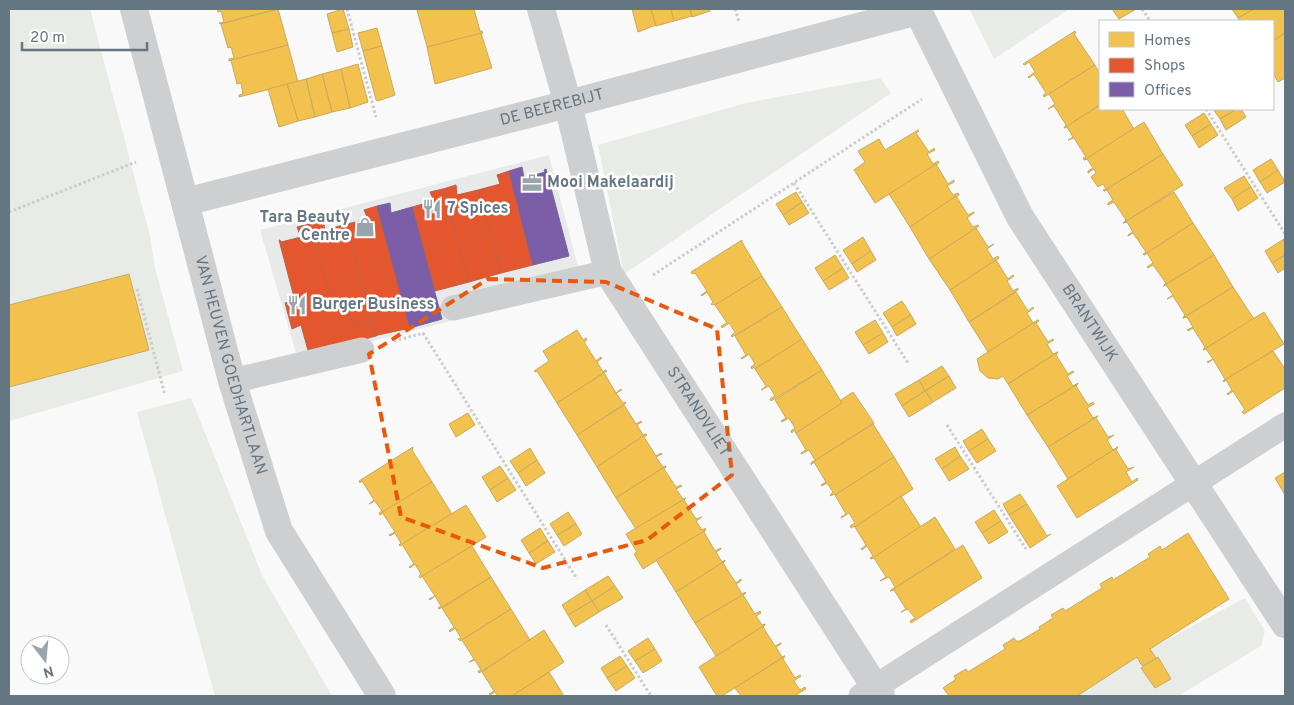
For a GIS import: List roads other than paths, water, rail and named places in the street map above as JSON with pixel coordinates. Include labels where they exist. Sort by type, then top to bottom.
[{"type":"street","name":"VAN HEUVEN GOEDHARTLAAN","points":[[134,9],[232,380],[279,531],[382,696]]},
{"type":"street","name":"STRANDVLIET","points":[[541,9],[568,104],[608,272],[872,693]]},
{"type":"street","name":"DE BEEREBIJT","points":[[185,202],[568,104],[920,10]]},
{"type":"street","name":"BRANTWIJK","points":[[920,10],[1020,217],[1285,624]]},
{"type":"lane","points":[[453,308],[608,272]]},
{"type":"lane","points":[[232,380],[362,350]]},
{"type":"lane","points":[[872,693],[1285,425]]},
{"type":"place","name":"Mooi Makelaardij","points":[[532,183]]},
{"type":"place","name":"7 Spices","points":[[432,209]]},
{"type":"place","name":"Tara Beauty Centre","points":[[365,227]]},
{"type":"place","name":"Burger Business","points":[[297,305]]}]
